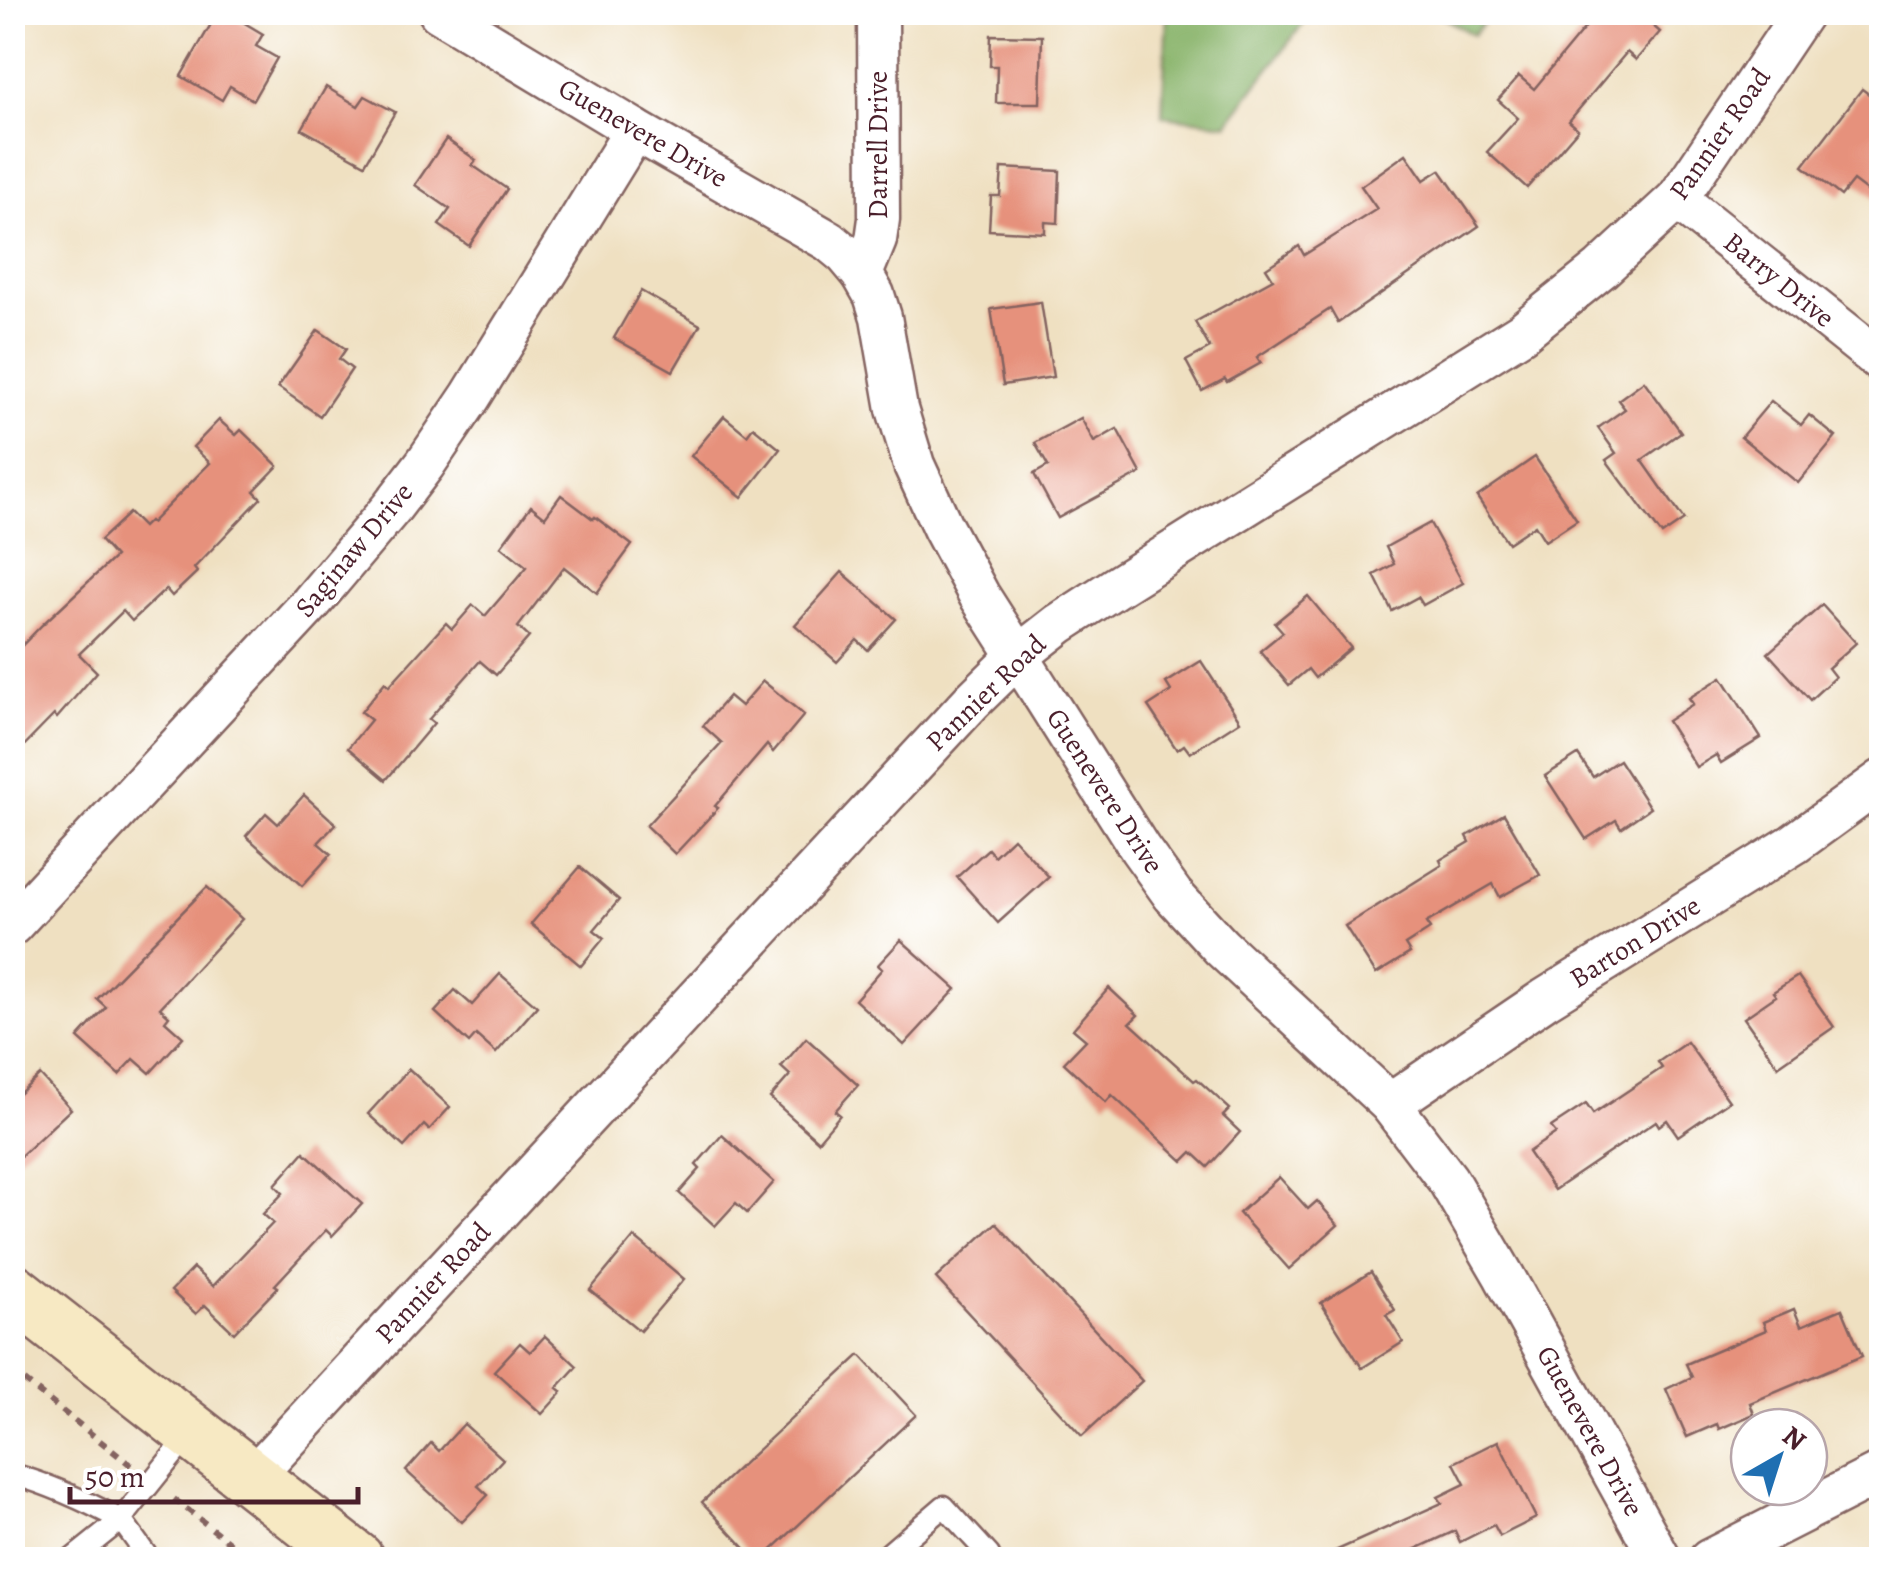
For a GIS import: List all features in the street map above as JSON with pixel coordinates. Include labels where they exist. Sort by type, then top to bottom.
[{"type":"main road","points":[[12,1291],[356,1560]]},
{"type":"street","name":"Guenevere Drive","points":[[440,12],[828,240],[862,274],[881,318],[897,409],[914,465],[979,595],[1173,895],[1221,947],[1390,1104],[1448,1180],[1660,1560]]},
{"type":"street","name":"Darrell Drive","points":[[862,274],[880,220],[878,12]]},
{"type":"street","name":"Pannier Road","points":[[251,1479],[1018,656],[1116,586],[1521,333],[1601,269],[1677,199],[1803,12]]},
{"type":"street","name":"Saginaw Drive","points":[[12,925],[312,603],[392,507],[471,396],[635,130]]},
{"type":"street","name":"Barry Drive","points":[[1677,199],[1882,362]]},
{"type":"street","name":"Barton Drive","points":[[1390,1104],[1545,998],[1794,844],[1882,780]]},
{"type":"street","points":[[1709,1560],[1882,1472]]},
{"type":"lane","points":[[71,1560],[121,1520],[192,1433]]},
{"type":"lane","points":[[12,1474],[86,1501],[121,1520],[150,1560]]},
{"type":"lane","points":[[881,1560],[944,1506],[990,1555],[984,1560]]},
{"type":"green space","points":[[1167,12],[1311,13],[1227,124],[1162,116]]},
{"type":"green space","points":[[1436,13],[1491,13],[1473,35]]},
{"type":"building","points":[[218,12],[226,12],[263,34],[256,46],[277,58],[253,100],[230,86],[222,100],[181,76]]},
{"type":"building","points":[[1598,12],[1637,12],[1660,32],[1636,60],[1627,52],[1569,121],[1578,129],[1527,188],[1487,152],[1518,118],[1498,100],[1519,76],[1534,89]]},
{"type":"building","points":[[991,35],[1042,36],[1040,103],[996,103],[997,66],[990,66]]},
{"type":"building","points":[[326,87],[358,106],[365,96],[395,112],[365,164],[302,129]]},
{"type":"building","points":[[1862,89],[1882,104],[1882,203],[1853,181],[1841,196],[1803,166]]},
{"type":"building","points":[[446,139],[476,160],[472,165],[507,189],[469,246],[439,225],[450,209],[415,185]]},
{"type":"building","points":[[1406,154],[1424,180],[1440,170],[1479,226],[1338,323],[1330,309],[1257,357],[1261,363],[1202,391],[1186,361],[1210,348],[1195,322],[1273,279],[1266,268],[1299,246],[1304,255],[1377,209],[1361,186]]},
{"type":"building","points":[[1002,168],[1060,171],[1058,223],[1045,222],[1045,233],[989,230],[991,196],[1000,196]]},
{"type":"building","points":[[641,291],[700,325],[673,371],[614,338]]},
{"type":"building","points":[[1041,302],[1053,377],[1003,385],[991,309]]},
{"type":"building","points":[[318,330],[346,349],[339,359],[352,369],[320,416],[278,387]]},
{"type":"building","points":[[1644,381],[1681,432],[1642,460],[1684,520],[1662,535],[1606,460],[1616,453],[1598,428],[1625,409],[1618,400]]},
{"type":"building","points":[[1771,401],[1801,425],[1809,415],[1836,437],[1798,483],[1741,437]]},
{"type":"building","points":[[724,416],[747,435],[753,427],[780,449],[742,497],[691,456]]},
{"type":"building","points":[[1081,418],[1094,442],[1117,429],[1141,473],[1058,518],[1034,474],[1048,466],[1035,443]]},
{"type":"building","points":[[219,420],[236,435],[241,430],[278,466],[254,491],[261,498],[172,596],[166,589],[132,621],[123,611],[79,654],[97,672],[57,718],[54,715],[12,758],[12,656],[115,557],[100,540],[129,513],[143,527],[151,523],[210,463],[193,447]]},
{"type":"building","points":[[1535,457],[1577,520],[1545,541],[1535,525],[1508,543],[1477,497]]},
{"type":"building","points":[[561,495],[632,545],[597,593],[564,567],[518,627],[529,637],[496,675],[480,661],[429,719],[434,723],[386,780],[348,748],[371,720],[361,712],[385,682],[389,686],[446,623],[452,629],[473,605],[485,616],[527,567],[501,546],[531,506],[545,517]]},
{"type":"building","points":[[1430,523],[1463,583],[1423,605],[1418,597],[1392,611],[1374,575],[1394,564],[1386,547]]},
{"type":"building","points":[[842,572],[896,619],[868,650],[857,640],[837,662],[795,625]]},
{"type":"building","points":[[1308,596],[1351,648],[1315,678],[1308,669],[1289,685],[1260,651],[1283,632],[1275,623]]},
{"type":"building","points":[[1822,605],[1856,643],[1828,668],[1835,677],[1810,700],[1768,653]]},
{"type":"building","points":[[1201,661],[1240,721],[1190,753],[1184,745],[1177,750],[1148,706],[1171,691],[1166,683]]},
{"type":"building","points":[[1722,677],[1761,738],[1721,763],[1716,755],[1696,767],[1667,721],[1693,704],[1689,698]]},
{"type":"building","points":[[763,681],[804,715],[773,752],[767,745],[715,806],[718,808],[675,854],[646,826],[722,743],[703,726],[729,696],[741,706]]},
{"type":"building","points":[[1578,755],[1593,777],[1619,760],[1650,808],[1621,828],[1616,820],[1586,839],[1545,776]]},
{"type":"building","points":[[304,795],[336,824],[318,843],[331,854],[302,886],[246,836],[266,813],[278,824]]},
{"type":"building","points":[[1504,814],[1540,875],[1500,897],[1493,884],[1426,923],[1430,929],[1405,945],[1410,953],[1376,974],[1345,926],[1442,865],[1440,860],[1470,842],[1467,836]]},
{"type":"building","points":[[1013,838],[1049,877],[998,923],[957,877],[988,849],[994,856]]},
{"type":"building","points":[[580,867],[619,900],[594,930],[604,938],[581,966],[531,924]]},
{"type":"building","points":[[207,887],[242,919],[160,1008],[169,1016],[165,1021],[183,1037],[150,1073],[134,1059],[119,1075],[78,1038],[106,1007],[97,999]]},
{"type":"building","points":[[901,940],[956,989],[904,1045],[855,1000],[882,969],[878,965]]},
{"type":"building","points":[[500,974],[537,1006],[496,1053],[476,1035],[469,1043],[435,1012],[455,990],[472,1005]]},
{"type":"building","points":[[1798,976],[1834,1027],[1778,1066],[1744,1018]]},
{"type":"building","points":[[1109,988],[1138,1015],[1130,1023],[1230,1109],[1223,1116],[1240,1132],[1208,1167],[1192,1152],[1183,1161],[1112,1095],[1106,1102],[1064,1063],[1086,1040],[1073,1029]]},
{"type":"building","points":[[806,1038],[858,1085],[835,1111],[840,1115],[818,1141],[770,1098],[790,1075],[781,1067]]},
{"type":"building","points":[[1687,1042],[1729,1101],[1678,1136],[1667,1120],[1659,1126],[1656,1121],[1554,1190],[1528,1152],[1556,1133],[1551,1127],[1586,1104],[1593,1114],[1662,1068],[1658,1062]]},
{"type":"building","points":[[409,1069],[450,1107],[429,1130],[424,1125],[404,1147],[368,1114]]},
{"type":"building","points":[[40,1075],[71,1109],[12,1164],[12,1100]]},
{"type":"building","points":[[722,1135],[774,1182],[747,1213],[736,1203],[715,1226],[679,1193],[700,1169],[696,1165]]},
{"type":"building","points":[[304,1152],[362,1204],[332,1236],[326,1230],[234,1333],[205,1305],[196,1314],[171,1291],[193,1268],[213,1286],[273,1223],[263,1214],[283,1193],[275,1185]]},
{"type":"building","points":[[1279,1177],[1308,1209],[1317,1201],[1338,1225],[1289,1269],[1239,1213]]},
{"type":"building","points":[[996,1223],[1142,1381],[1082,1436],[936,1278]]},
{"type":"building","points":[[634,1237],[684,1279],[640,1331],[590,1290]]},
{"type":"building","points":[[1371,1272],[1395,1310],[1386,1315],[1403,1342],[1362,1368],[1321,1303]]},
{"type":"building","points":[[1794,1309],[1801,1326],[1842,1309],[1862,1356],[1750,1403],[1751,1407],[1729,1407],[1729,1425],[1719,1429],[1717,1424],[1687,1437],[1666,1389],[1692,1377],[1686,1364],[1766,1330],[1763,1322]]},
{"type":"building","points":[[545,1336],[577,1366],[557,1388],[562,1392],[542,1414],[494,1371],[520,1343],[530,1352]]},
{"type":"building","points":[[860,1355],[916,1415],[761,1560],[756,1560],[702,1502]]},
{"type":"building","points":[[464,1424],[503,1459],[478,1486],[488,1495],[462,1522],[406,1471],[431,1443],[439,1451]]},
{"type":"building","points":[[1498,1441],[1536,1518],[1500,1536],[1494,1525],[1460,1542],[1455,1531],[1392,1560],[1315,1560],[1442,1503],[1438,1497],[1465,1484],[1454,1463]]}]
